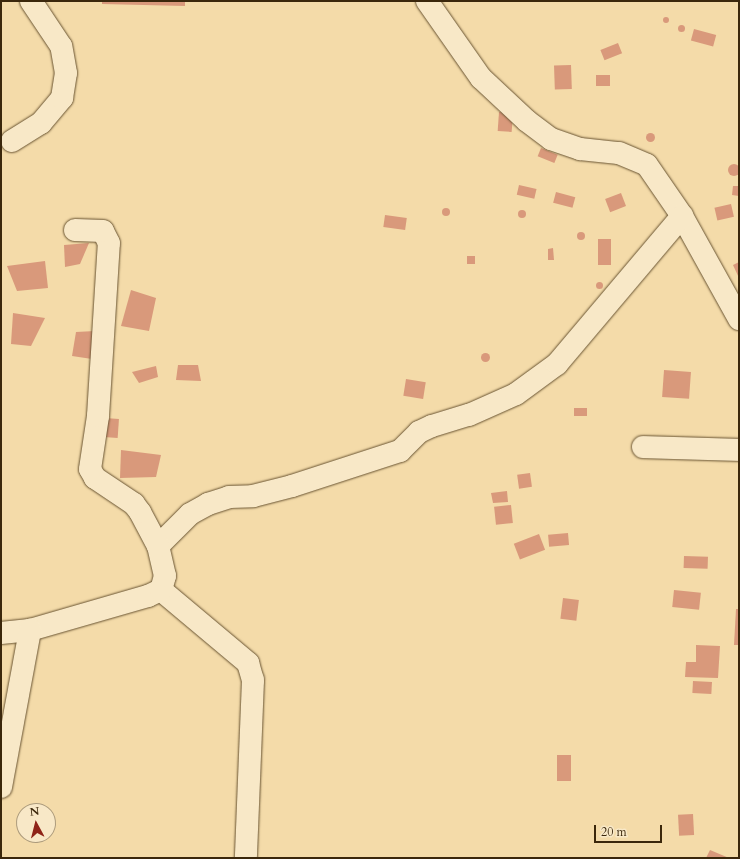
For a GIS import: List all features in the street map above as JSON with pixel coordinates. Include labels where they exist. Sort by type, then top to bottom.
[{"type":"street","points":[[12,140],[41,123],[62,98],[66,74],[61,46],[31,1]]},
{"type":"street","points":[[428,1],[481,78],[527,121],[551,139],[580,149],[619,153],[647,165],[682,216],[739,319]]},
{"type":"street","points":[[158,546],[190,514],[208,504],[230,497],[253,496],[292,486],[400,451],[419,432],[432,426],[469,415],[516,394],[557,364],[682,216]]},
{"type":"street","points":[[75,230],[103,231],[109,243],[98,416],[90,469],[100,482],[134,504],[146,522],[158,546],[165,576],[160,590]]},
{"type":"street","points":[[643,447],[739,450]]},
{"type":"street","points":[[1,633],[30,630],[160,590]]},
{"type":"street","points":[[160,590],[248,663],[253,680],[246,858]]},
{"type":"street","points":[[1,787],[30,630]]},
{"type":"building","points":[[102,1],[185,1],[185,6],[102,4]]},
{"type":"building","points":[[666,17],[669,20],[666,23],[663,20]]},
{"type":"building","points":[[681,25],[684,28],[681,31],[678,28]]},
{"type":"building","points":[[694,29],[716,35],[713,47],[691,41]]},
{"type":"building","points":[[618,43],[622,53],[605,60],[600,50]]},
{"type":"building","points":[[571,65],[572,89],[555,90],[554,66]]},
{"type":"building","points":[[596,75],[610,75],[610,86],[596,86]]},
{"type":"building","points":[[499,112],[513,113],[512,132],[498,131]]},
{"type":"building","points":[[650,132],[655,137],[650,142],[645,137]]},
{"type":"building","points":[[541,148],[558,155],[554,163],[538,156]]},
{"type":"building","points":[[732,164],[736,164],[740,170],[736,176],[732,176],[728,172],[728,168]]},
{"type":"building","points":[[519,185],[537,189],[534,199],[517,195]]},
{"type":"building","points":[[733,186],[739,186],[739,196],[732,195]]},
{"type":"building","points":[[556,192],[575,197],[572,208],[553,203]]},
{"type":"building","points":[[621,193],[626,206],[610,212],[605,199]]},
{"type":"building","points":[[731,204],[734,217],[717,220],[714,208]]},
{"type":"building","points":[[444,208],[448,208],[450,212],[448,216],[444,216],[442,214],[442,210]]},
{"type":"building","points":[[522,210],[525,211],[525,217],[522,218],[519,217],[518,214],[519,211]]},
{"type":"building","points":[[385,215],[407,218],[405,230],[383,227]]},
{"type":"building","points":[[581,232],[584,233],[584,239],[581,240],[578,239],[577,236],[578,233]]},
{"type":"building","points":[[598,239],[611,239],[611,265],[598,265]]},
{"type":"building","points":[[89,243],[80,264],[65,267],[64,245]]},
{"type":"building","points":[[553,248],[554,260],[548,260],[548,249]]},
{"type":"building","points":[[467,256],[475,256],[475,264],[467,264]]},
{"type":"building","points":[[45,261],[48,288],[17,291],[7,266]]},
{"type":"building","points":[[739,262],[739,278],[733,265]]},
{"type":"building","points":[[599,282],[602,285],[599,288],[596,285]]},
{"type":"building","points":[[131,290],[156,298],[149,331],[121,326]]},
{"type":"building","points":[[13,313],[45,318],[31,346],[11,344]]},
{"type":"building","points":[[95,331],[92,359],[72,356],[76,332]]},
{"type":"building","points":[[483,353],[487,353],[489,357],[487,361],[483,361],[481,359],[481,355]]},
{"type":"building","points":[[178,365],[198,365],[201,381],[176,380]]},
{"type":"building","points":[[156,366],[158,377],[139,383],[132,372]]},
{"type":"building","points":[[664,370],[691,372],[689,399],[662,397]]},
{"type":"building","points":[[406,379],[426,382],[423,399],[403,396]]},
{"type":"building","points":[[574,408],[587,408],[587,416],[574,416]]},
{"type":"building","points":[[105,418],[119,419],[118,438],[104,437]]},
{"type":"building","points":[[121,450],[161,455],[156,477],[120,478]]},
{"type":"building","points":[[530,473],[532,487],[519,489],[517,475]]},
{"type":"building","points":[[507,491],[508,502],[493,503],[491,493]]},
{"type":"building","points":[[511,505],[513,523],[496,525],[494,507]]},
{"type":"building","points":[[568,533],[569,545],[549,547],[548,535]]},
{"type":"building","points":[[539,534],[545,550],[520,560],[514,544]]},
{"type":"building","points":[[684,556],[708,557],[708,569],[684,568]]},
{"type":"building","points":[[674,590],[701,593],[699,610],[672,607]]},
{"type":"building","points":[[563,598],[579,600],[576,621],[560,619]]},
{"type":"building","points":[[736,609],[739,609],[739,645],[734,645]]},
{"type":"building","points":[[696,645],[720,646],[718,678],[685,677],[686,662],[696,662]]},
{"type":"building","points":[[693,681],[712,682],[711,694],[692,693]]},
{"type":"building","points":[[557,755],[571,755],[571,781],[557,781]]},
{"type":"building","points":[[693,814],[694,835],[679,836],[678,815]]},
{"type":"building","points":[[710,850],[729,858],[706,858]]}]
